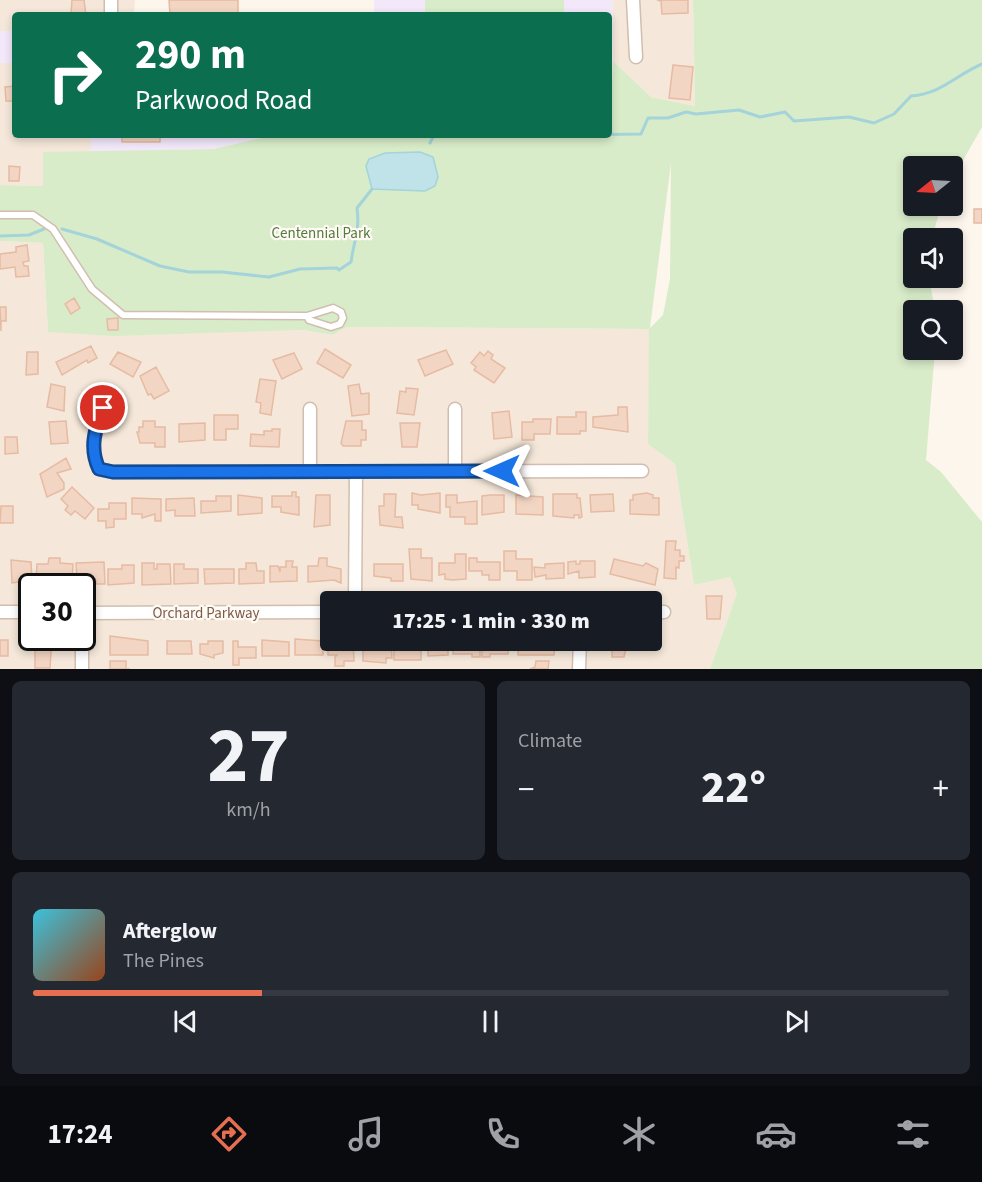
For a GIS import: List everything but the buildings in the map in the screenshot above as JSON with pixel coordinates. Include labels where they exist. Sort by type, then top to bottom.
[{"type":"street","points":[[633,0],[636,57]]},
{"type":"street","points":[[103,408],[94,432],[93,457],[99,469],[113,472],[642,471]]},
{"type":"street","points":[[310,409],[310,470]]},
{"type":"street","points":[[455,410],[455,470]]},
{"type":"street","points":[[355,591],[356,473]]},
{"type":"street","points":[[0,612],[18,612]]},
{"type":"street","name":"Orchard Parkway","points":[[96,613],[320,612]]},
{"type":"street","points":[[82,651],[82,669]]},
{"type":"street","points":[[579,669],[580,651]]},
{"type":"lane","points":[[0,214],[33,215],[53,229],[92,289],[123,315],[307,316],[333,308],[341,312],[343,318],[340,324],[331,327],[309,320],[307,316]]},
{"type":"shaded area","points":[[0,0],[135,0],[134,12],[12,12],[12,31],[0,31]]},
{"type":"shaded area","points":[[374,0],[613,0],[612,87],[612,12],[374,12]]},
{"type":"shaded area","points":[[613,0],[693,0],[695,106],[651,97],[613,61]]},
{"type":"shaded area","points":[[0,31],[12,31],[12,63],[0,63]]},
{"type":"shaded area","points":[[0,63],[12,63],[12,138],[91,138],[91,152],[43,153],[43,186],[0,185]]},
{"type":"shaded area","points":[[91,138],[261,138],[213,149],[91,152]]},
{"type":"shaded area","points":[[0,241],[43,243],[48,332],[303,330],[333,335],[347,327],[650,329],[648,444],[675,464],[694,585],[730,577],[737,593],[710,669],[0,669]]},
{"type":"green space","points":[[425,0],[564,0],[564,12],[425,12]]},
{"type":"green space","name":"Centennial Park","points":[[693,0],[982,0],[982,127],[963,160],[963,156],[903,156],[903,216],[938,216],[935,228],[903,228],[903,288],[931,288],[933,300],[903,300],[903,360],[934,360],[926,460],[941,472],[982,522],[982,669],[710,669],[737,593],[730,577],[694,585],[675,464],[648,444],[649,329],[347,327],[333,335],[303,330],[113,336],[48,332],[43,243],[0,241],[0,185],[43,186],[43,152],[213,149],[261,138],[612,138],[613,61],[651,97],[695,106]],"holes":[[[671,163],[670,279],[663,315],[650,328]]]},
{"type":"water","points":[[420,152],[433,157],[438,177],[435,186],[425,191],[372,189],[366,166],[369,159],[385,153]]},
{"type":"waterway","points":[[612,134],[641,134],[648,118],[668,118],[686,112],[696,114],[739,110],[760,117],[785,112],[794,121],[849,117],[874,123],[894,114],[911,96],[940,88],[982,64]]},
{"type":"waterway","points":[[430,143],[432,138]]},
{"type":"waterway","points":[[62,229],[97,239],[160,266],[189,272],[222,272],[269,277],[300,269],[337,268],[339,270],[351,262],[357,229],[357,208],[372,189]]},
{"type":"waterway","points":[[0,236],[29,235],[44,229]]},
{"type":"route","points":[[103,408],[94,432],[93,457],[99,469],[113,472],[502,471]]}]
